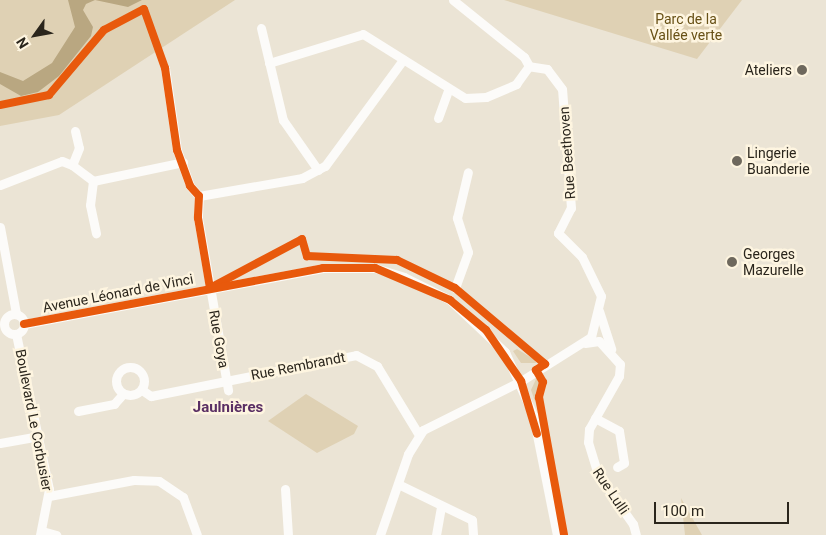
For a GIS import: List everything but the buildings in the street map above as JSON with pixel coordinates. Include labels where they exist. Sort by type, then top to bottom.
[{"type":"street","points":[[269,63],[357,34],[380,44],[448,90],[465,98],[486,97],[516,84],[529,66],[524,57],[452,0]]},
{"type":"street","points":[[261,28],[283,120],[318,170]]},
{"type":"street","points":[[165,68],[183,162],[190,186],[199,196],[302,178],[318,170],[336,157],[403,60]]},
{"type":"street","name":"Rue Beethoven","points":[[529,66],[547,69],[562,89],[571,208],[558,233],[585,262],[601,296],[599,311],[585,343]]},
{"type":"street","points":[[438,118],[448,90]]},
{"type":"street","points":[[72,166],[79,148],[75,131]]},
{"type":"street","points":[[0,185],[62,161],[93,181],[183,162]]},
{"type":"street","points":[[455,288],[468,252],[457,218],[468,172]]},
{"type":"street","points":[[93,181],[90,205],[96,233]]},
{"type":"street","name":"Rue Goya","points":[[199,196],[198,218],[228,390]]},
{"type":"street","points":[[0,226],[16,313],[24,324],[16,334],[2,327],[7,315],[16,313]]},
{"type":"street","name":"Avenue Léonard de Vinci","points":[[24,324],[323,268],[375,268],[425,287],[468,314],[504,352],[521,381],[539,440],[557,535]]},
{"type":"street","points":[[599,311],[612,352]]},
{"type":"street","name":"Boulevard Le Corbusier","points":[[16,334],[49,496],[41,533]]},
{"type":"street","points":[[380,535],[398,484],[419,435],[429,424],[521,381],[585,343],[599,341],[612,352]]},
{"type":"street","name":"Rue Lulli","points":[[612,352],[620,370],[588,435],[591,459],[636,535]]},
{"type":"street","name":"Rue Rembrandt","points":[[78,411],[114,404],[123,394],[142,390],[151,396],[348,356],[364,357],[377,366],[419,435]]},
{"type":"street","points":[[123,394],[117,375],[127,367],[139,368],[142,390]]},
{"type":"street","name":"Rue Lulli","points":[[595,418],[619,431],[624,463],[617,467]]},
{"type":"street","points":[[0,443],[38,436]]},
{"type":"street","points":[[49,496],[134,480],[159,481],[183,497],[197,535]]},
{"type":"street","points":[[398,484],[441,508],[452,508],[472,520],[473,535]]},
{"type":"street","points":[[285,489],[288,535]]},
{"type":"street","points":[[436,535],[441,508]]},
{"type":"street","points":[[41,533],[56,535]]},
{"type":"green space","points":[[0,0],[235,0],[59,115],[0,126]]},
{"type":"green space","name":"Parc de la Vallée verte","points":[[504,0],[742,0],[697,59]]},
{"type":"green space","points":[[517,349],[535,360],[536,363],[521,363],[513,351]]},
{"type":"green space","points":[[537,377],[541,384],[538,410],[531,390]]},
{"type":"green space","points":[[306,394],[358,426],[354,434],[317,453],[268,421]]},
{"type":"green space","points":[[681,498],[702,535],[685,535]]},
{"type":"shaded area","points":[[68,0],[95,0],[86,4],[83,10],[93,27],[91,36],[59,76],[38,92],[21,96],[0,84],[0,72],[23,81],[52,63],[75,27]]},
{"type":"shaded area","points":[[95,0],[142,0],[128,7]]},
{"type":"cycle path","points":[[0,105],[49,95],[104,30],[144,9],[165,68],[177,150],[190,186],[199,196],[198,218],[210,288],[302,239],[307,256],[397,260],[455,288],[545,364],[536,370],[543,382],[539,397],[564,535]]},
{"type":"cycle path","points":[[24,324],[323,268],[375,268],[450,300],[486,330],[521,381],[537,434]]},
{"type":"place","name":"Ateliers","points":[[802,70]]},
{"type":"place","name":"Lingerie Buanderie","points":[[737,161]]},
{"type":"place","name":"Georges Mazurelle","points":[[732,262]]},
{"type":"district","name":"Jaulnières","points":[[228,408]]}]
